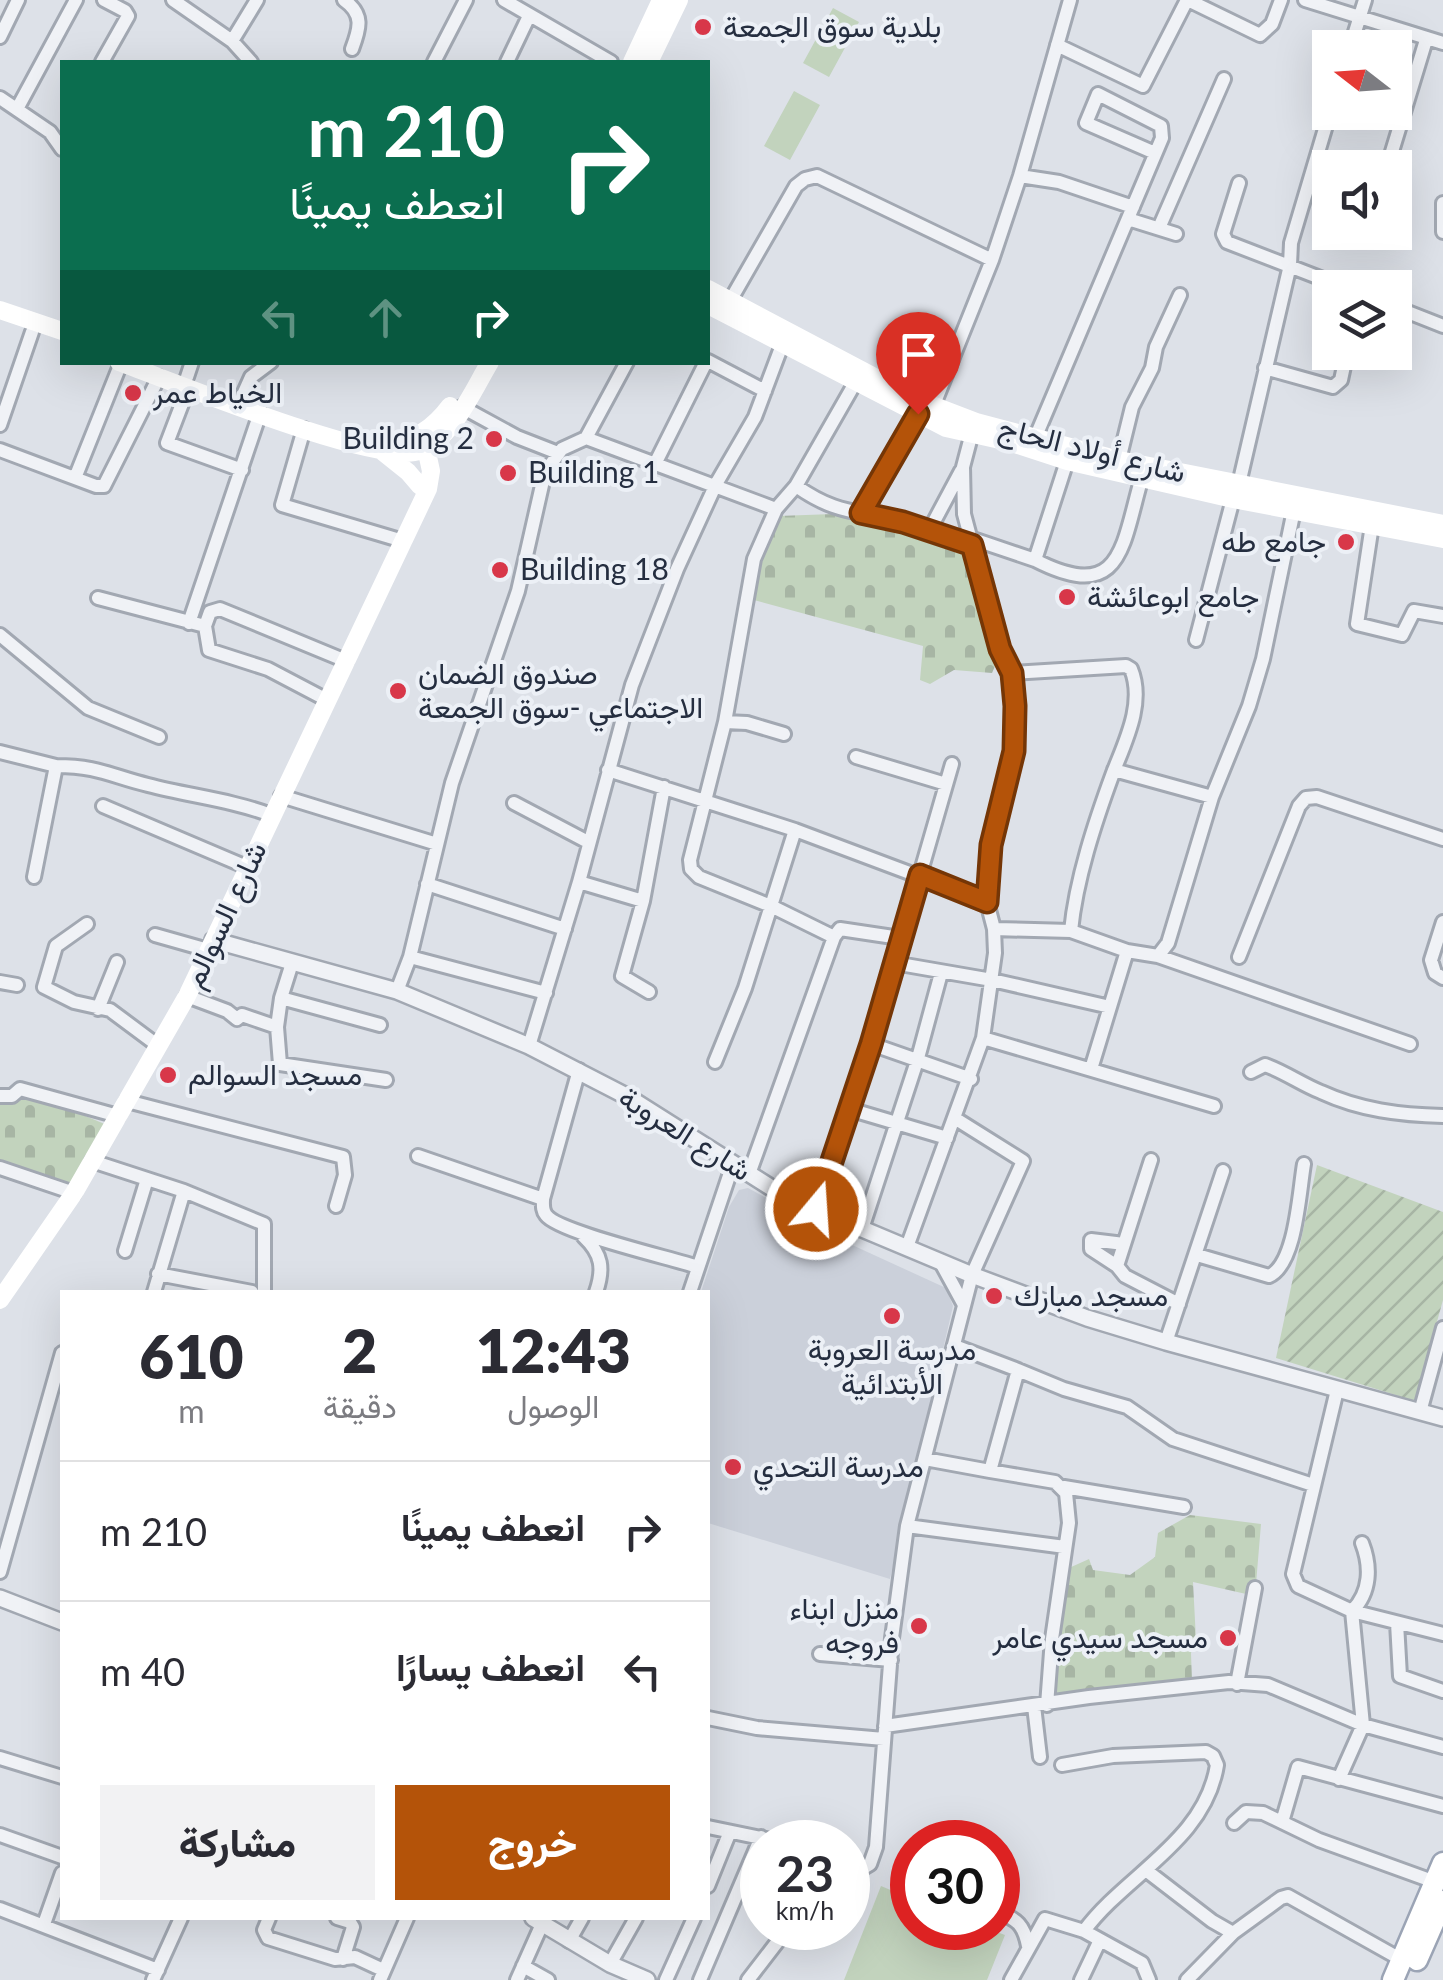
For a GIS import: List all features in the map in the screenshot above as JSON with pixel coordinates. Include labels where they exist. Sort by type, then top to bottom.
[{"type":"main road","points":[[633,60],[661,0]]},
{"type":"main road","points":[[651,60],[679,0]]},
{"type":"main road","name":"شارع أولاد الحاج","points":[[710,290],[926,411]]},
{"type":"main road","name":"شارع أولاد الحاج","points":[[710,306],[855,383],[1067,461],[1142,478],[1443,524]]},
{"type":"main road","points":[[2,311],[60,330]]},
{"type":"main road","points":[[2,311],[32,332],[60,341]]},
{"type":"main road","points":[[189,376],[260,413],[382,452],[407,454],[449,408],[475,365]]},
{"type":"main road","points":[[154,370],[189,376],[316,429],[384,442],[421,442],[446,432],[488,365]]},
{"type":"main road","name":"شارع السوالم","points":[[0,1300],[74,1192],[186,996],[403,540],[459,412]]},
{"type":"main road","name":"شارع أولاد الحاج","points":[[973,429],[1036,436],[1294,510],[1443,539]]},
{"type":"main road","points":[[421,442],[426,482]]},
{"type":"main road","points":[[382,452],[426,482]]},
{"type":"main road","points":[[1393,1980],[1405,1970],[1440,1882]]},
{"type":"street","points":[[0,37],[18,0]]},
{"type":"street","points":[[17,109],[76,0]]},
{"type":"street","points":[[103,60],[128,16],[104,0]]},
{"type":"street","points":[[173,0],[232,41],[249,60]]},
{"type":"street","points":[[232,41],[257,0]]},
{"type":"street","points":[[344,0],[354,7],[360,22],[352,49]]},
{"type":"street","points":[[435,60],[466,0]]},
{"type":"street","points":[[504,0],[607,60]]},
{"type":"street","points":[[861,513],[926,411],[992,260],[1070,0]]},
{"type":"street","points":[[1129,108],[1187,0],[1260,35],[1272,24],[1281,0]]},
{"type":"street","points":[[1305,0],[1443,43]]},
{"type":"street","points":[[1356,30],[1365,0]]},
{"type":"street","points":[[507,60],[529,16]]},
{"type":"street","points":[[1392,150],[1426,40]]},
{"type":"street","points":[[1057,45],[1142,86]]},
{"type":"street","points":[[1159,228],[1224,79]]},
{"type":"street","points":[[1036,436],[1131,213],[1155,153],[1163,130],[1098,94],[1086,123],[1155,153]]},
{"type":"street","points":[[0,98],[60,140]]},
{"type":"street","points":[[1196,640],[1236,492],[1290,265],[1291,242],[1325,130]]},
{"type":"street","points":[[730,301],[796,186],[816,176],[992,260]]},
{"type":"street","points":[[1020,176],[1059,182],[1176,234]]},
{"type":"street","points":[[1238,182],[1223,234],[1227,242],[1312,274]]},
{"type":"street","points":[[1443,203],[1443,232]]},
{"type":"street","points":[[1119,460],[1132,407],[1180,296]]},
{"type":"street","points":[[1412,314],[1443,326]]},
{"type":"street","points":[[0,425],[32,332]]},
{"type":"street","points":[[528,1046],[641,660],[716,484],[743,441],[765,392],[782,345]]},
{"type":"street","points":[[710,364],[765,392]]},
{"type":"street","points":[[75,478],[119,365]]},
{"type":"street","points":[[242,396],[250,377],[267,365]]},
{"type":"street","points":[[397,991],[410,957],[452,783],[518,591],[542,482],[558,453],[586,438],[625,365]]},
{"type":"street","points":[[655,464],[705,365]]},
{"type":"street","points":[[1265,368],[1333,388],[1344,370]]},
{"type":"street","points":[[0,450],[104,486],[154,370]]},
{"type":"street","points":[[189,376],[167,444],[242,470]]},
{"type":"street","points":[[834,937],[698,877],[690,869],[690,851],[724,722],[754,559],[776,509],[796,486],[855,383]]},
{"type":"street","points":[[459,412],[558,453]]},
{"type":"street","points":[[189,623],[260,413]]},
{"type":"street","points":[[316,429],[282,505],[403,540]]},
{"type":"street","points":[[929,530],[963,467],[973,429]]},
{"type":"street","points":[[586,438],[776,509]]},
{"type":"street","points":[[1036,560],[1067,461]]},
{"type":"street","points":[[907,1248],[983,1038],[992,980],[994,929],[987,902],[991,845],[1014,751],[1012,673],[1000,649],[964,514],[963,467]]},
{"type":"street","points":[[796,486],[822,504],[1036,560],[1076,577],[1105,572],[1119,556],[1142,478]]},
{"type":"street","points":[[1158,956],[1168,943],[1212,797],[1250,706],[1294,510]]},
{"type":"street","points":[[1372,525],[1357,624],[1402,635],[1414,611],[1443,616]]},
{"type":"street","points":[[98,598],[205,626]]},
{"type":"street","points":[[327,700],[268,669],[209,650],[205,626],[210,612],[220,609],[346,661]]},
{"type":"street","points":[[0,635],[88,708],[159,737]]},
{"type":"street","points":[[1012,673],[1126,666],[1131,669],[1136,694],[1132,720],[1090,847],[1070,931]]},
{"type":"street","points":[[724,722],[747,722],[784,734]]},
{"type":"street","points":[[0,752],[56,766],[102,769],[147,785],[244,804],[271,816]]},
{"type":"street","points":[[856,757],[946,784]]},
{"type":"street","points":[[816,1209],[871,1044],[952,764]]},
{"type":"street","points":[[34,876],[56,766]]},
{"type":"street","points":[[608,770],[795,830],[987,902]]},
{"type":"street","points":[[1114,770],[1212,797]]},
{"type":"street","points":[[649,992],[622,976],[642,901],[664,787]]},
{"type":"street","points":[[281,796],[437,844]]},
{"type":"street","points":[[1240,957],[1299,806],[1306,798],[1317,796],[1443,839]]},
{"type":"street","points":[[514,803],[588,842]]},
{"type":"street","points":[[103,806],[249,868]]},
{"type":"street","points":[[715,1062],[746,988],[795,830]]},
{"type":"street","points":[[579,882],[642,901]]},
{"type":"street","points":[[427,884],[565,930]]},
{"type":"street","points":[[1443,922],[1431,960],[1435,973],[1443,978]]},
{"type":"street","points":[[87,924],[56,946],[44,987],[110,1010],[157,1045]]},
{"type":"street","points":[[994,929],[1070,931],[1158,956],[1410,1044]]},
{"type":"street","points":[[749,1174],[834,937],[840,930],[900,938]]},
{"type":"street","points":[[155,935],[211,945]]},
{"type":"street","name":"شارع العروبة","points":[[211,945],[397,991],[528,1046],[579,1070],[749,1174],[816,1209],[972,1275],[1087,1318],[1166,1342],[1443,1418]]},
{"type":"street","points":[[1091,1069],[1126,950]]},
{"type":"street","points":[[410,957],[546,993]]},
{"type":"street","points":[[98,1008],[117,962]]},
{"type":"street","points":[[292,963],[280,998],[277,1027],[282,1066],[386,1080]]},
{"type":"street","points":[[894,963],[992,980],[1110,1008]]},
{"type":"street","points":[[862,1229],[918,1058],[941,973]]},
{"type":"street","points":[[0,982],[17,985]]},
{"type":"street","points":[[186,996],[238,1019],[242,1015],[277,1027]]},
{"type":"street","points":[[280,998],[380,1025]]},
{"type":"street","points":[[983,1038],[1214,1106]]},
{"type":"street","points":[[871,1044],[971,1078]]},
{"type":"street","points":[[1251,1072],[1265,1065],[1318,1092],[1378,1111],[1443,1116]]},
{"type":"street","points":[[579,1070],[542,1199],[543,1210],[548,1218],[579,1232],[698,1267]]},
{"type":"street","points":[[0,1096],[12,1096],[20,1089],[343,1157],[345,1175],[336,1206]]},
{"type":"street","points":[[849,1109],[947,1138]]},
{"type":"street","points":[[870,1864],[876,1847],[891,1660],[907,1526],[972,1275],[1023,1161],[956,1119]]},
{"type":"street","points":[[418,1156],[542,1199]]},
{"type":"street","points":[[1117,1266],[1152,1160]]},
{"type":"street","points":[[92,1161],[184,1191],[264,1224],[264,1290]]},
{"type":"street","points":[[691,1290],[734,1164]]},
{"type":"street","points":[[1197,1255],[1269,1276],[1277,1272],[1287,1259],[1304,1164]]},
{"type":"street","points":[[0,1168],[74,1192]]},
{"type":"street","points":[[1166,1342],[1223,1171]]},
{"type":"street","points":[[125,1251],[147,1179]]},
{"type":"street","points":[[154,1290],[184,1191]]},
{"type":"street","points":[[579,1232],[598,1250],[601,1266],[596,1290]]},
{"type":"street","points":[[1124,1244],[1092,1240],[1091,1249],[1125,1276],[1178,1304]]},
{"type":"street","points":[[940,1261],[964,1305]]},
{"type":"street","points":[[158,1274],[231,1290]]},
{"type":"street","points":[[1420,1412],[1443,1328]]},
{"type":"street","points":[[955,1346],[1064,1389],[1127,1408],[1172,1439],[1314,1485]]},
{"type":"street","points":[[0,1572],[60,1360]]},
{"type":"street","points":[[990,1471],[1018,1370]]},
{"type":"street","points":[[1337,1390],[1294,1581],[1352,1610],[1443,1634]]},
{"type":"street","points":[[924,1459],[1184,1507]]},
{"type":"street","points":[[1040,1757],[1041,1706],[1066,1547],[1069,1506],[1064,1487]]},
{"type":"street","points":[[907,1526],[1066,1547]]},
{"type":"street","points":[[1339,1779],[1363,1726],[1352,1610],[1364,1596],[1367,1583],[1367,1556],[1362,1543]]},
{"type":"street","points":[[1237,1684],[1255,1588]]},
{"type":"street","points":[[0,1598],[60,1621]]},
{"type":"street","points":[[1397,1623],[1400,1676],[1443,1691]]},
{"type":"street","points":[[820,1654],[891,1660]]},
{"type":"street","points":[[710,1718],[758,1728],[885,1733],[1089,1697],[1200,1688],[1222,1682],[1268,1685],[1363,1726],[1443,1747]]},
{"type":"street","points":[[1062,1764],[1206,1752],[1217,1764],[1199,1810],[1147,1871],[1098,1913],[1084,1932]]},
{"type":"street","points":[[0,1758],[60,1776]]},
{"type":"street","points":[[1282,1822],[1296,1767],[1443,1806]]},
{"type":"street","points":[[1234,1823],[1246,1812],[1263,1812],[1319,1840],[1440,1882]]},
{"type":"street","points":[[710,1829],[740,1835]]},
{"type":"street","points":[[0,1834],[60,1855]]},
{"type":"street","points":[[712,1862],[729,1834]]},
{"type":"street","points":[[1147,1871],[1212,1922],[1233,1933]]},
{"type":"street","points":[[44,1924],[60,1878]]},
{"type":"street","points":[[700,1980],[740,1886]]},
{"type":"street","points":[[1187,1980],[1233,1933],[1288,1896],[1405,1970]]},
{"type":"street","points":[[0,1909],[44,1924],[156,1975],[180,1920]]},
{"type":"street","points":[[1010,1980],[1045,1918],[1084,1932],[1142,1963],[1150,1980]]},
{"type":"street","points":[[268,1920],[264,1930],[268,1938],[310,1952],[355,1958],[382,1975],[402,1920]]},
{"type":"street","points":[[342,1959],[353,1927],[344,1920]]},
{"type":"street","points":[[570,1941],[581,1920]]},
{"type":"street","points":[[610,1964],[635,1920]]},
{"type":"street","points":[[666,1980],[693,1920]]},
{"type":"street","points":[[518,1980],[538,1921],[610,1964],[647,1980]]},
{"type":"street","points":[[1020,1924],[1028,1946]]},
{"type":"street","points":[[1081,1980],[1100,1940]]},
{"type":"street","points":[[748,1980],[771,1950]]},
{"type":"street","points":[[524,1966],[548,1980]]},
{"type":"shaded area","points":[[748,1188],[850,1244],[946,1288],[953,1306],[890,1579],[710,1524],[710,1290],[702,1290],[729,1207],[739,1190]]},
{"type":"green space","points":[[833,8],[859,22],[829,77],[803,63]]},
{"type":"green space","points":[[794,91],[820,105],[790,160],[764,146]]},
{"type":"green space","points":[[861,513],[972,545],[996,664],[992,673],[954,670],[930,684],[920,680],[923,646],[754,600],[761,555],[778,516]]},
{"type":"green space","points":[[20,1093],[107,1125],[68,1186],[0,1165],[0,1102],[15,1103]]},
{"type":"green space","points":[[1317,1165],[1443,1212],[1443,1300],[1415,1401],[1276,1358]]},
{"type":"green space","points":[[1190,1515],[1261,1524],[1255,1596],[1193,1582],[1196,1640],[1191,1653],[1192,1681],[1056,1700],[1059,1633],[1069,1568],[1089,1559],[1093,1570],[1130,1575],[1155,1557],[1158,1533]]},
{"type":"green space","points":[[881,1886],[890,1890],[890,1950],[999,1950],[987,1980],[844,1980],[856,1950],[870,1950],[870,1914]]},
{"type":"place","name":"بلدية سوق الجمعة","points":[[703,27]]},
{"type":"place","name":"الخياط عمر","points":[[133,393]]},
{"type":"place","name":"Building 2","points":[[494,439]]},
{"type":"place","name":"Building 1","points":[[508,473]]},
{"type":"place","name":"جامع طه","points":[[1346,542]]},
{"type":"place","name":"Building 18","points":[[500,570]]},
{"type":"place","name":"جامع ابوعائشة","points":[[1067,597]]},
{"type":"place","name":"صندوق الضمان الاجتماعي -سوق الجمعة","points":[[398,691]]},
{"type":"place","name":"مسجد السوالم","points":[[168,1075]]},
{"type":"place","name":"مسجد مبارك","points":[[994,1296]]},
{"type":"place","name":"مدرسة العروبة الأبتدائية","points":[[892,1316]]},
{"type":"place","name":"مدرسة التحدي","points":[[733,1467]]},
{"type":"place","name":"منزل ابناء فروجه","points":[[919,1626]]},
{"type":"place","name":"مسجد سيدي عامر","points":[[1228,1638]]},
{"type":"route","points":[[816,1209],[871,1044],[920,875],[987,902],[991,845],[1014,751],[1012,673],[1000,649],[972,545],[861,513],[918,414]]}]
